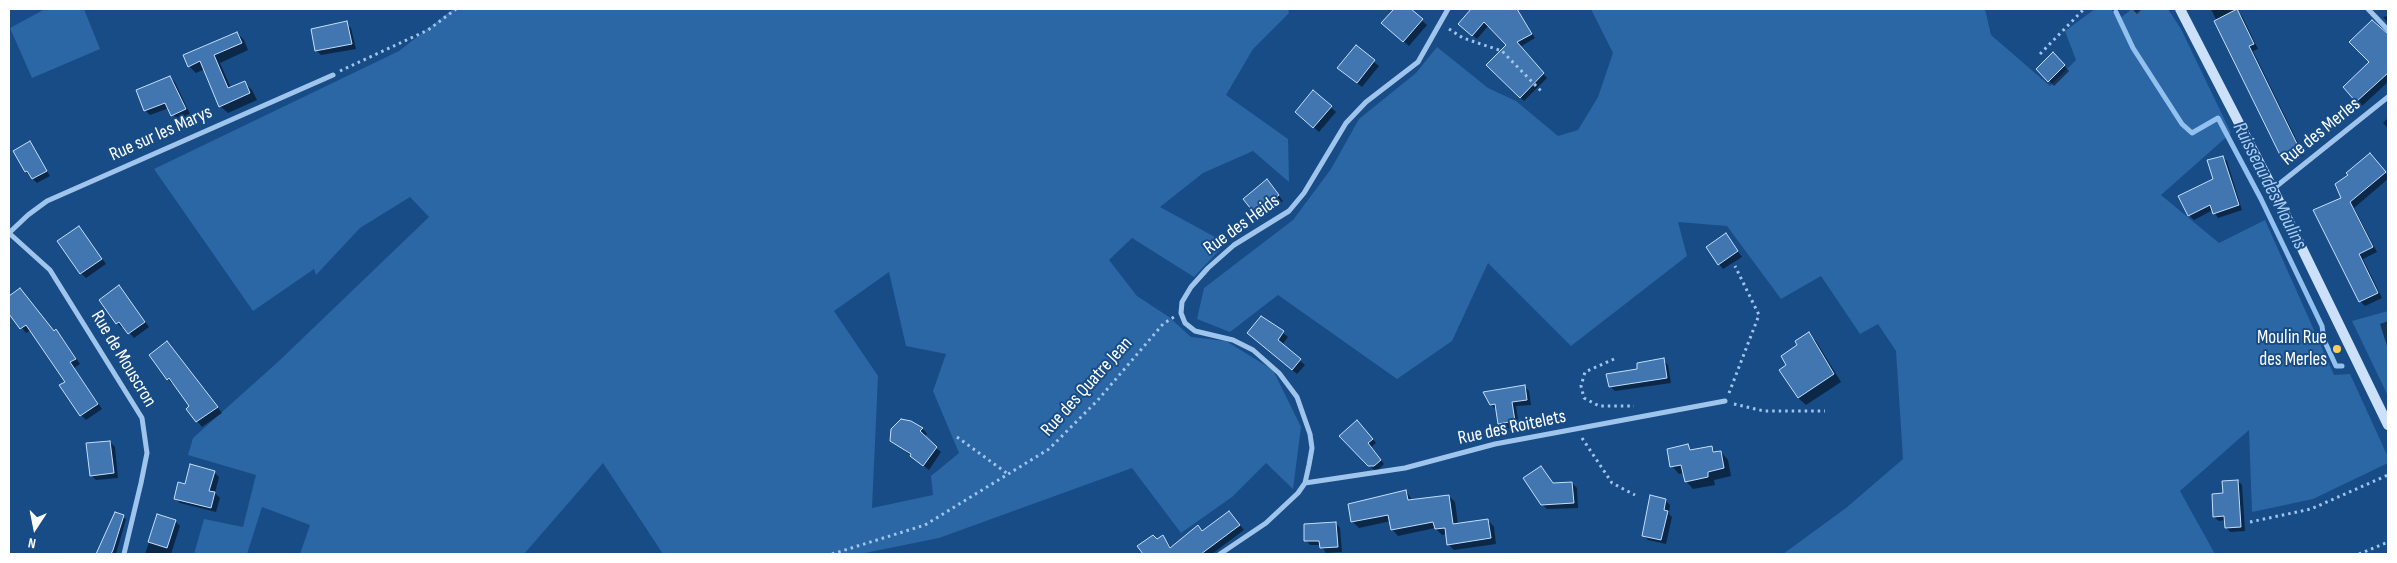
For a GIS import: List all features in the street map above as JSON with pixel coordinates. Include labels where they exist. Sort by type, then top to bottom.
[{"type":"street","name":"Rue des Heids","points":[[1181,313],[1182,302],[1191,287],[1208,268],[1234,245],[1289,211],[1304,193],[1333,141],[1346,123],[1366,102],[1418,62],[1448,9]]},
{"type":"street","points":[[2180,9],[2273,189],[2388,425]]},
{"type":"street","points":[[2368,9],[2388,30]]},
{"type":"street","name":"Rue sur les Marys","points":[[9,233],[47,201],[333,75]]},
{"type":"street","name":"Rue des Merles","points":[[2273,189],[2388,97]]},
{"type":"street","name":"Rue de Mouscron","points":[[9,233],[50,270],[142,418],[147,453],[142,483],[124,554]]},
{"type":"street","points":[[1181,313],[1185,323],[1195,331],[1234,340],[1253,350],[1279,373],[1297,397],[1308,423],[1311,441],[1305,483],[1286,506],[1220,554]]},
{"type":"street","name":"Rue des Roitelets","points":[[1305,483],[1405,468],[1495,444],[1725,401]]},
{"type":"path","points":[[333,75],[428,30],[456,9]]},
{"type":"path","points":[[2040,54],[2084,9]]},
{"type":"path","points":[[1440,24],[1463,38],[1502,51],[1543,93]]},
{"type":"path","points":[[1735,266],[1759,315],[1725,401],[1764,411],[1826,411]]},
{"type":"path","name":"Rue des Quatre Jean","points":[[832,554],[925,525],[1050,450],[1097,401],[1163,324],[1181,313]]},
{"type":"path","points":[[1614,359],[1585,372],[1580,386],[1584,398],[1599,406],[1635,406],[1645,417]]},
{"type":"path","points":[[1576,430],[1612,483],[1635,495]]},
{"type":"path","points":[[958,437],[1008,474]]},
{"type":"path","points":[[2250,522],[2311,509],[2388,475]]},
{"type":"path","points":[[2359,554],[2388,542]]},
{"type":"shaded area","points":[[45,9],[84,9],[100,49],[32,78],[10,28]]},
{"type":"shaded area","points":[[453,9],[1288,9],[1289,13],[1253,49],[1226,95],[1288,139],[1289,182],[1253,151],[1203,173],[1160,207],[1226,243],[1194,277],[1132,238],[1109,260],[1137,296],[1169,317],[1191,337],[1226,341],[1273,370],[1301,427],[1293,489],[1266,463],[1232,497],[1181,533],[1132,468],[939,538],[860,554],[663,554],[603,463],[524,554],[300,554],[310,525],[262,507],[247,554],[194,554],[204,519],[243,527],[256,475],[188,455],[193,438],[280,360],[429,217],[410,197],[360,228],[316,275],[314,269],[253,311],[154,169],[399,51]],"holes":[[[889,272],[906,346],[946,354],[933,391],[959,453],[931,476],[933,495],[872,508],[878,376],[834,311]]]},
{"type":"shaded area","points":[[1591,9],[1985,9],[1991,35],[2050,86],[2076,60],[2065,31],[2095,9],[2111,9],[2119,19],[2132,9],[2168,9],[2181,29],[2231,133],[2161,195],[2219,243],[2265,220],[2334,375],[2350,374],[2388,457],[2388,463],[2313,499],[2252,512],[2249,430],[2180,491],[2215,554],[1783,554],[1846,508],[1903,459],[1896,351],[1878,324],[1860,334],[1821,276],[1781,299],[1727,226],[1678,222],[1687,256],[1571,346],[1488,263],[1452,341],[1397,379],[1278,295],[1230,332],[1197,319],[1204,288],[1293,220],[1331,169],[1359,119],[1416,73],[1437,47],[1488,88],[1516,101],[1558,136],[1578,130],[1598,97],[1613,53]]},
{"type":"shaded area","points":[[2388,311],[2388,396],[2352,321]]},
{"type":"building","points":[[1394,9],[1411,9],[1423,19],[1403,42],[1381,23]]},
{"type":"building","points":[[1471,9],[1517,9],[1532,34],[1517,42],[1544,73],[1520,98],[1486,65],[1506,45],[1484,22],[1472,36],[1458,24]]},
{"type":"building","points":[[2237,9],[2254,44],[2249,46],[2300,150],[2282,159],[2214,21]]},
{"type":"building","points":[[2372,20],[2388,34],[2388,73],[2356,102],[2343,87],[2369,62],[2349,42]]},
{"type":"building","points":[[347,21],[352,44],[315,51],[311,29]]},
{"type":"building","points":[[237,32],[242,43],[214,55],[228,88],[245,81],[250,93],[219,107],[200,61],[188,67],[183,55]]},
{"type":"building","points":[[1356,45],[1375,60],[1357,83],[1337,68]]},
{"type":"building","points":[[2053,52],[2065,65],[2048,82],[2036,69]]},
{"type":"building","points":[[170,76],[186,109],[171,116],[165,103],[144,111],[136,90]]},
{"type":"building","points":[[1313,90],[1332,106],[1313,128],[1295,112]]},
{"type":"building","points":[[30,141],[47,171],[32,179],[27,171],[25,172],[13,151]]},
{"type":"building","points":[[2370,153],[2386,172],[2350,202],[2373,247],[2359,254],[2378,293],[2359,302],[2313,210],[2341,198],[2335,184],[2348,175],[2346,173]]},
{"type":"building","points":[[2223,156],[2239,205],[2213,214],[2210,205],[2188,216],[2178,196],[2213,179],[2207,160]]},
{"type":"building","points":[[1267,179],[1279,195],[1255,214],[1243,199]]},
{"type":"building","points":[[79,226],[102,259],[80,274],[57,241]]},
{"type":"building","points":[[1726,233],[1738,251],[1718,265],[1706,247]]},
{"type":"building","points":[[119,285],[145,322],[128,334],[119,322],[116,324],[99,300]]},
{"type":"building","points":[[20,288],[54,331],[56,329],[76,359],[70,362],[98,404],[80,416],[59,385],[65,382],[26,325],[20,329],[9,314],[9,296]]},
{"type":"building","points":[[1261,316],[1284,331],[1278,340],[1301,359],[1292,370],[1247,333]]},
{"type":"building","points":[[1809,332],[1834,374],[1798,398],[1779,370],[1786,365],[1781,356],[1797,345],[1795,341]]},
{"type":"building","points":[[167,341],[218,407],[196,422],[186,409],[189,406],[169,378],[167,380],[149,355]]},
{"type":"building","points":[[1664,358],[1667,378],[1609,387],[1606,374],[1637,369],[1637,363]]},
{"type":"building","points":[[1525,385],[1527,400],[1512,402],[1515,421],[1498,424],[1495,404],[1490,405],[1483,392]]},
{"type":"building","points":[[901,419],[911,421],[923,428],[920,431],[937,447],[923,466],[910,456],[911,454],[890,441],[891,429]]},
{"type":"building","points":[[1357,420],[1373,439],[1368,443],[1381,460],[1374,466],[1368,466],[1339,436]]},
{"type":"building","points":[[110,441],[114,473],[90,476],[86,443]]},
{"type":"building","points":[[1688,444],[1690,450],[1712,446],[1713,452],[1721,451],[1724,468],[1708,472],[1708,477],[1685,482],[1681,465],[1670,467],[1667,449]]},
{"type":"building","points":[[190,464],[215,471],[209,491],[215,492],[211,508],[174,499],[178,482],[185,484]]},
{"type":"building","points":[[1541,466],[1553,483],[1572,482],[1574,503],[1541,505],[1523,478]]},
{"type":"building","points":[[2238,480],[2241,527],[2225,528],[2224,516],[2213,517],[2212,494],[2223,493],[2222,481]]},
{"type":"building","points":[[1406,490],[1408,500],[1449,495],[1453,524],[1488,519],[1491,538],[1447,545],[1445,528],[1435,529],[1433,522],[1391,530],[1388,515],[1351,522],[1348,504]]},
{"type":"building","points":[[1650,495],[1666,499],[1664,510],[1668,511],[1661,540],[1642,536]]},
{"type":"building","points":[[1229,511],[1240,525],[1201,554],[1143,554],[1137,546],[1153,535],[1157,539],[1163,535],[1170,548],[1198,525],[1202,531]]},
{"type":"building","points":[[115,512],[124,515],[113,550],[111,554],[96,554]]},
{"type":"building","points":[[157,514],[176,520],[167,548],[148,542]]},
{"type":"building","points":[[1336,522],[1338,547],[1320,548],[1319,541],[1304,541],[1304,524]]},
{"type":"waterway","name":"Ruisseau des Moulins","points":[[2116,12],[2133,48],[2182,124],[2192,133],[2218,118],[2261,199],[2322,326],[2324,340],[2336,366],[2342,366]]},
{"type":"place","name":"Moulin Rue des Merles","points":[[2337,349]]}]
